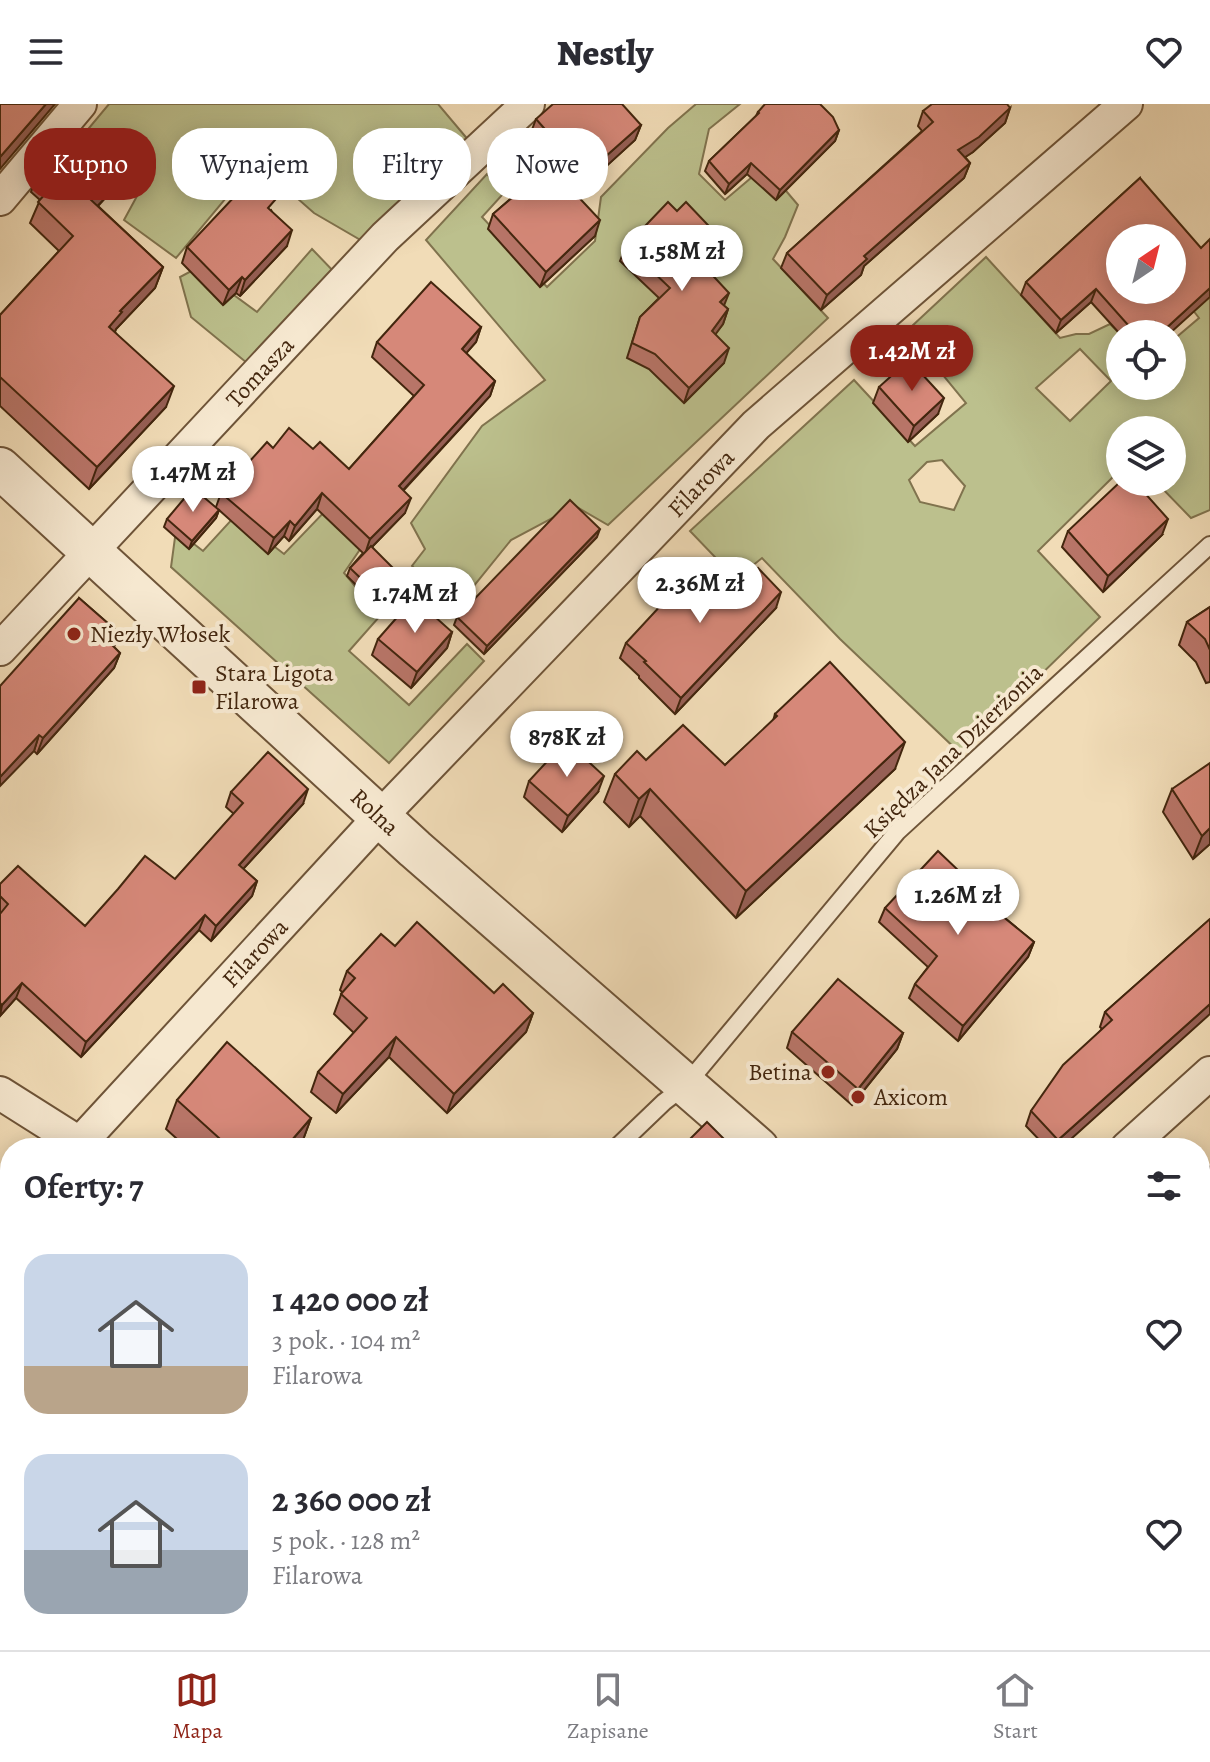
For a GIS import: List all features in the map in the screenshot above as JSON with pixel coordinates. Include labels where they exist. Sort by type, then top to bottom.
[{"type":"street","points":[[0,199],[80,104]]},
{"type":"street","name":"Tomasza","points":[[0,649],[385,237],[528,104]]},
{"type":"street","name":"Filarowa","points":[[91,1138],[380,817],[756,425],[1126,104]]},
{"type":"street","name":"Rolna","points":[[0,468],[380,817],[746,1138]]},
{"type":"street","points":[[1138,1138],[1210,1073]]},
{"type":"street","points":[[0,1093],[71,1138]]},
{"type":"lane","name":"Księdza Jana Dzierżonia","points":[[626,1138],[685,1086],[897,832],[1210,545]]},
{"type":"green space","points":[[109,104],[438,104],[458,128],[353,128],[353,200],[409,200],[364,242],[314,213],[299,200],[337,200],[337,128],[172,128],[172,200],[224,200],[176,258],[124,220],[135,200],[156,200],[156,128],[89,128]]},
{"type":"green space","points":[[696,104],[740,104],[709,129],[699,174],[725,200],[765,166],[798,205],[773,259],[828,318],[608,525],[575,506],[511,540],[456,608],[412,566],[425,549],[411,523],[482,426],[545,380],[426,240],[463,200],[471,200],[471,191],[487,174],[487,200],[498,200],[482,217],[547,287],[595,241],[601,200],[608,200],[608,190]]},
{"type":"green space","points":[[312,249],[338,276],[247,363],[191,317],[180,277],[197,268],[257,312]]},
{"type":"green space","points":[[986,257],[1060,338],[1089,334],[1106,326],[1106,376],[1080,349],[1036,388],[1070,421],[1106,386],[1106,400],[1186,400],[1186,329],[1199,318],[1186,301],[1186,284],[1210,286],[1210,510],[1191,518],[1170,496],[1186,496],[1186,416],[1106,416],[1106,484],[1038,551],[1100,617],[960,753],[840,639],[762,558],[736,579],[690,531],[854,380],[915,446],[966,403],[924,352],[911,327]],"holes":[[[942,460],[965,486],[954,510],[920,502],[909,480],[927,462]]]},
{"type":"green space","points":[[330,506],[363,545],[344,573],[380,616],[349,651],[409,705],[467,644],[484,661],[389,763],[171,567],[176,530],[203,551],[235,516],[284,554]]},
{"type":"building","points":[[0,104],[46,104],[24,128],[0,157]]},
{"type":"building","points":[[553,104],[622,104],[641,125],[608,154],[608,128],[544,128],[536,119]]},
{"type":"building","points":[[765,104],[820,104],[833,117],[839,130],[780,190],[751,163],[729,184],[709,161]]},
{"type":"building","points":[[932,104],[1007,104],[1010,108],[979,137],[958,150],[970,163],[864,256],[867,259],[827,295],[787,253],[933,122],[923,111]]},
{"type":"building","points":[[1140,178],[1180,224],[1106,224],[1106,300],[1096,289],[1061,320],[1026,282]]},
{"type":"building","points":[[91,200],[163,267],[120,311],[109,327],[174,386],[97,467],[0,377],[0,315],[73,236],[38,202]]},
{"type":"building","points":[[231,200],[275,200],[268,208],[292,230],[245,280],[242,277],[229,290],[187,247]]},
{"type":"building","points":[[509,200],[581,200],[600,220],[546,272],[493,214]]},
{"type":"building","points":[[668,202],[677,211],[686,202],[725,243],[703,265],[729,293],[720,302],[728,309],[712,331],[729,348],[689,388],[655,354],[632,343],[640,317],[670,288],[626,246]]},
{"type":"building","points":[[1186,231],[1201,248],[1210,239],[1210,288],[1175,320],[1124,320],[1109,304],[1186,304]]},
{"type":"building","points":[[431,282],[481,327],[462,349],[495,381],[399,486],[411,498],[370,539],[322,493],[295,526],[290,521],[274,538],[221,493],[267,442],[273,448],[289,428],[313,449],[320,442],[349,469],[424,385],[377,342]]},
{"type":"building","points":[[909,360],[944,398],[914,426],[879,387]]},
{"type":"building","points":[[193,488],[219,510],[192,541],[167,519]]},
{"type":"building","points":[[1106,495],[1147,496],[1168,519],[1108,576],[1068,531]]},
{"type":"building","points":[[570,500],[600,529],[487,646],[457,617]]},
{"type":"building","points":[[371,546],[395,570],[374,591],[350,568]]},
{"type":"building","points":[[701,562],[724,587],[739,572],[747,579],[758,568],[781,592],[681,698],[626,643]]},
{"type":"building","points":[[79,598],[119,633],[111,644],[120,653],[43,738],[39,735],[0,777],[0,686]]},
{"type":"building","points":[[414,598],[452,632],[417,672],[378,639]]},
{"type":"building","points":[[1210,607],[1210,650],[1205,639],[1187,622]]},
{"type":"building","points":[[830,662],[905,742],[746,891],[650,789],[639,799],[615,774],[637,751],[646,760],[683,725],[725,765]]},
{"type":"building","points":[[566,741],[604,776],[568,816],[529,781]]},
{"type":"building","points":[[268,752],[308,789],[239,865],[257,881],[216,926],[205,915],[86,1042],[22,983],[2,1005],[0,1003],[0,914],[8,904],[0,896],[0,884],[18,866],[85,926],[145,856],[175,879],[243,803],[231,792]]},
{"type":"building","points":[[1210,763],[1210,828],[1202,836],[1172,789]]},
{"type":"building","points":[[938,851],[981,892],[978,896],[1034,942],[963,1026],[915,984],[937,956],[885,908]]},
{"type":"building","points":[[1210,919],[1210,1004],[1060,1138],[1056,1138],[1031,1111],[1063,1065],[1112,1020],[1105,1012]]},
{"type":"building","points":[[417,922],[494,993],[503,984],[533,1013],[454,1094],[396,1037],[343,1094],[318,1072],[367,1018],[341,994],[355,978],[347,971],[381,934],[395,946]]},
{"type":"building","points":[[838,979],[903,1033],[858,1089],[792,1032]]},
{"type":"building","points":[[227,1042],[311,1118],[294,1138],[219,1138],[177,1100]]},
{"type":"building","points":[[707,1122],[723,1138],[691,1138]]},
{"type":"place","name":"Niezły Włosek","points":[[74,634]]},
{"type":"place","name":"Stara Ligota Filarowa","points":[[199,687]]},
{"type":"place","name":"Betina","points":[[828,1072]]},
{"type":"place","name":"Axicom","points":[[858,1097]]}]
